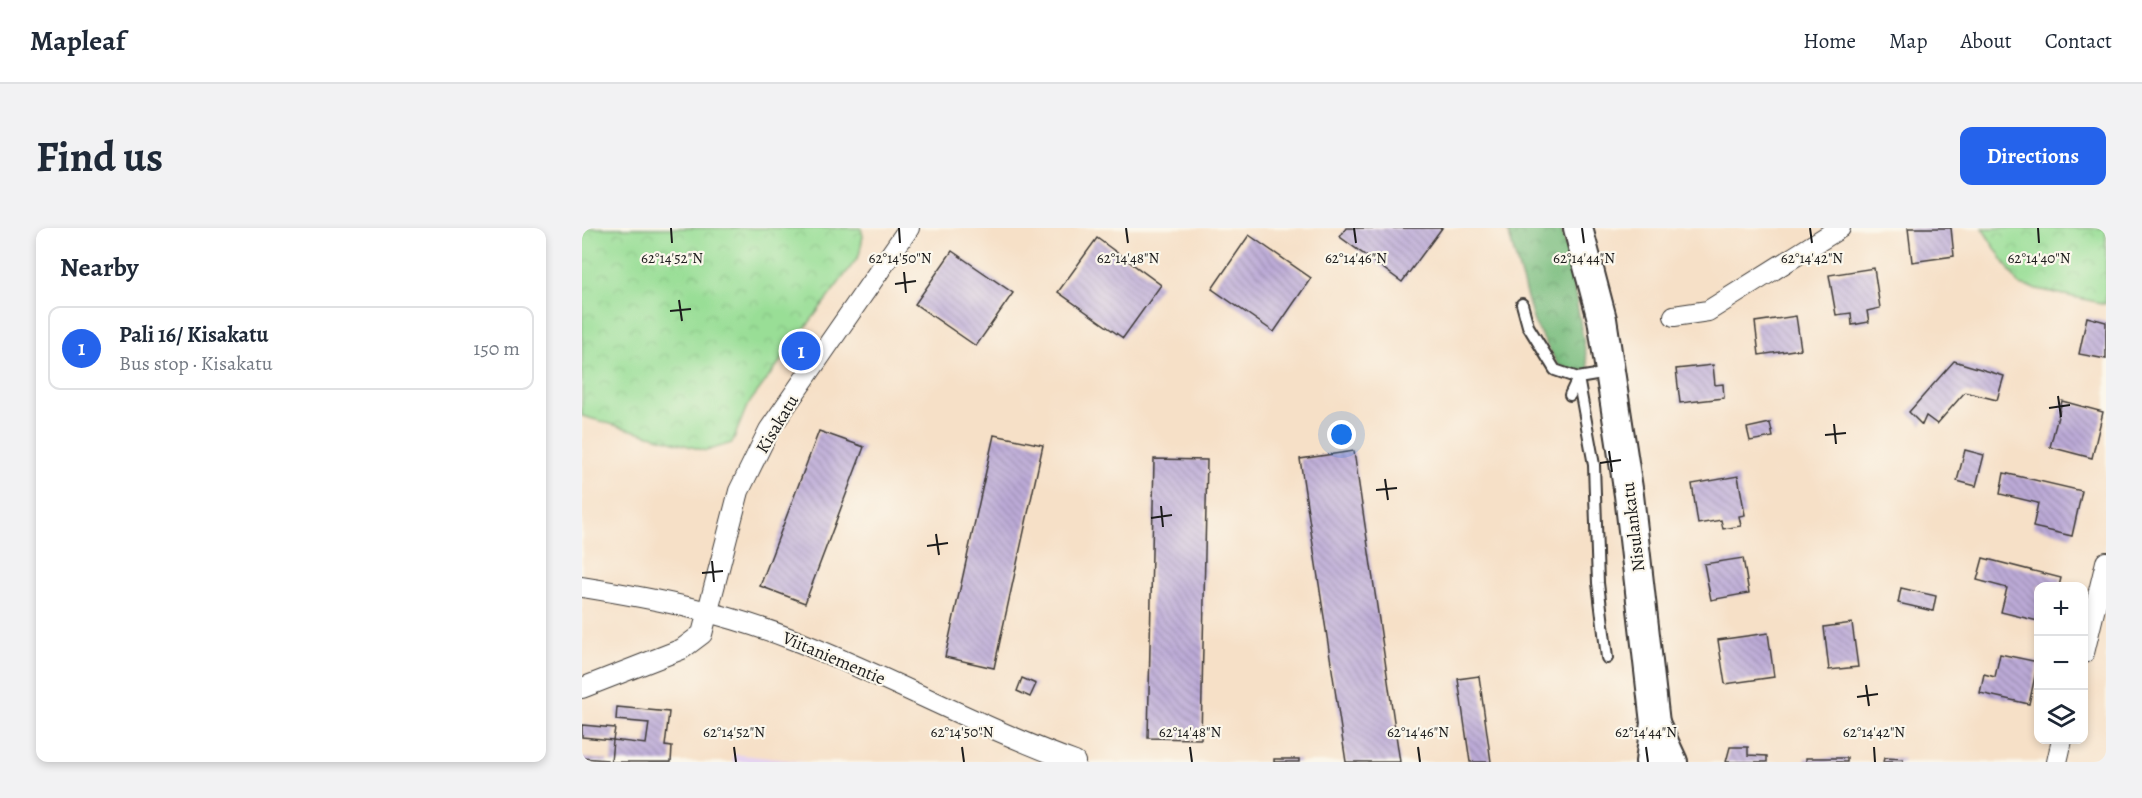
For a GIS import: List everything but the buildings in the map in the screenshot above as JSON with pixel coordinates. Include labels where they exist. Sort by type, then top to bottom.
[{"type":"main road","name":"Nisulankatu","points":[[1578,228],[1602,319],[1629,495],[1655,723],[1650,762]]},
{"type":"main road","name":"Nisulankatu","points":[[1655,723],[1673,762]]},
{"type":"street","name":"Kisakatu","points":[[582,688],[682,649],[702,634],[739,491],[769,430],[909,228]]},
{"type":"street","points":[[1674,316],[1708,311],[1840,228]]},
{"type":"street","points":[[2088,636],[2106,562]]},
{"type":"street","name":"Viitaniementie","points":[[582,586],[670,601],[709,611],[796,640],[1075,762]]},
{"type":"street","points":[[2057,762],[2061,744]]},
{"type":"lane","points":[[1522,304],[1528,326],[1555,370],[1578,378],[1611,372]]},
{"type":"lane","points":[[1570,395],[1578,378]]},
{"type":"lane","name":"Nisulankatu","points":[[1578,378],[1594,465],[1598,583],[1607,658]]},
{"type":"shaded area","points":[[733,754],[805,762],[732,762]]},
{"type":"green space","points":[[582,228],[861,228],[863,236],[859,256],[747,406],[732,443],[706,451],[582,416]]},
{"type":"green space","points":[[1507,228],[1561,228],[1589,371],[1578,372],[1558,365],[1534,322]]},
{"type":"green space","points":[[1982,228],[2106,228],[2106,304],[2019,285]]},
{"type":"place","name":"Pali 16/ Kisakatu","points":[[801,351]]}]
